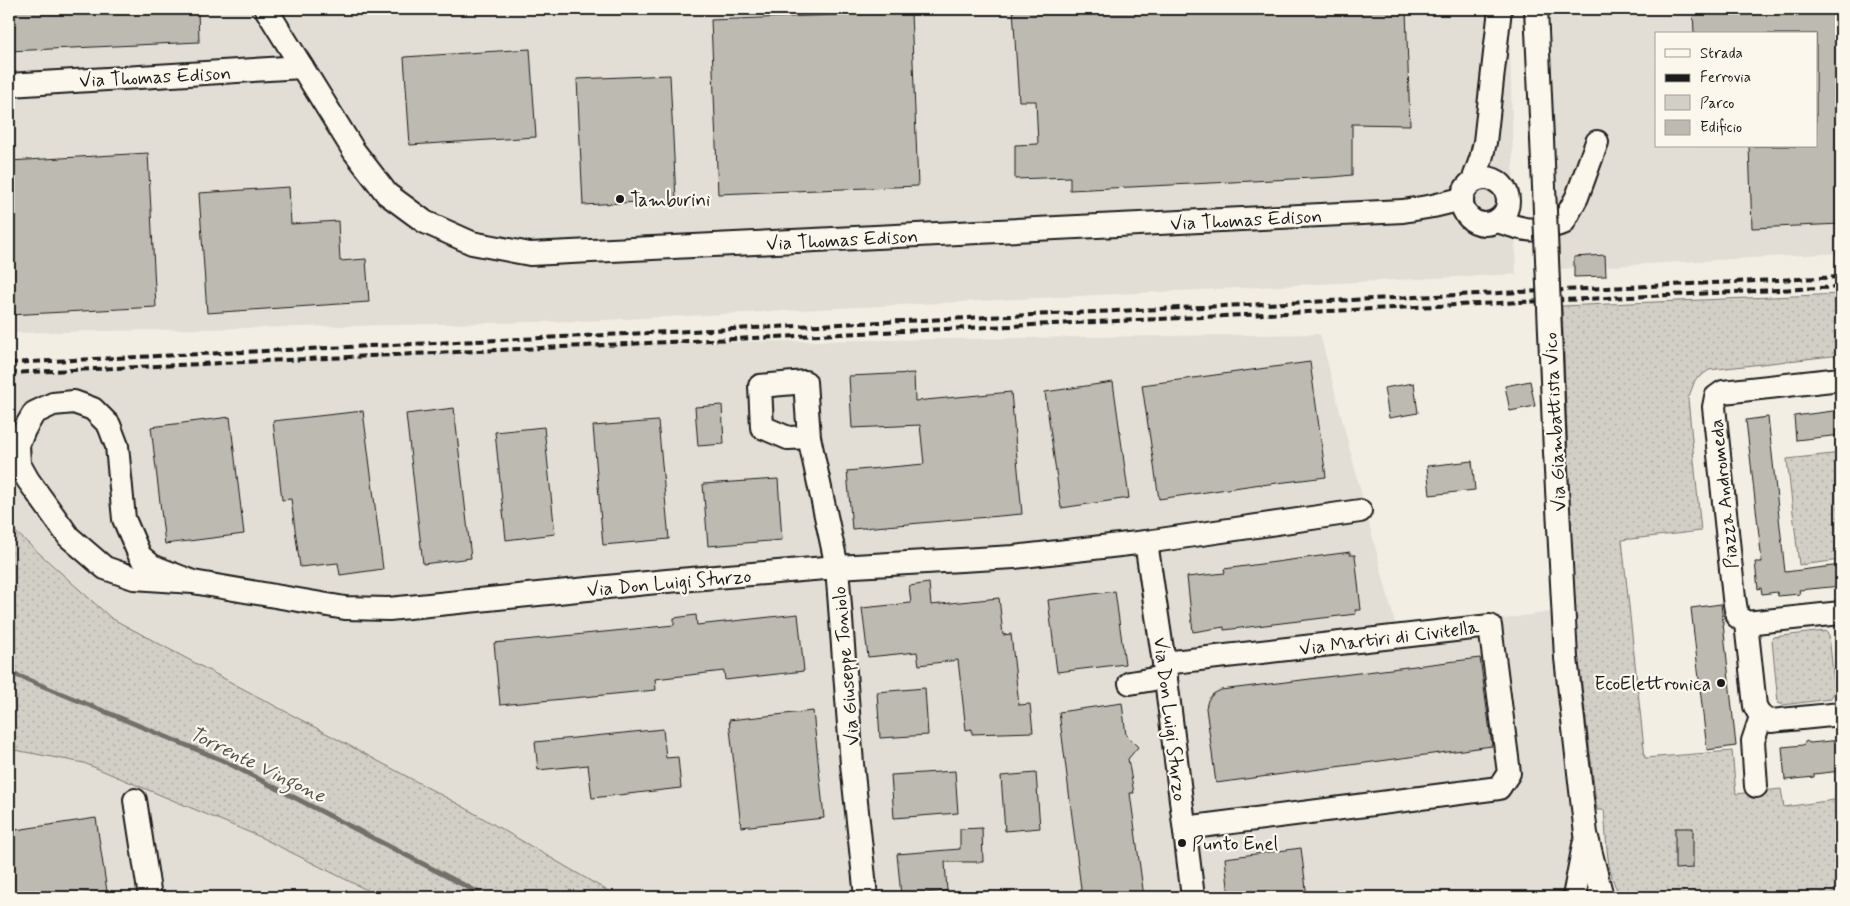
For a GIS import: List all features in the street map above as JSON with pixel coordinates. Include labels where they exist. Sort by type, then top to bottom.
[{"type":"street","name":"Via Thomas Edison","points":[[266,9],[354,152],[387,194],[425,222],[472,243],[530,254],[1402,211],[1468,200]]},
{"type":"street","points":[[1468,200],[1482,159],[1485,142],[1500,9]]},
{"type":"street","name":"Via Giambattista Vico","points":[[1536,9],[1566,658],[1586,834],[1602,897]]},
{"type":"street","name":"Via Thomas Edison","points":[[9,85],[302,67]]},
{"type":"street","points":[[1502,213],[1525,230],[1540,230],[1563,223],[1577,197],[1597,142]]},
{"type":"street","points":[[1489,178],[1502,186],[1506,193],[1502,213],[1483,224],[1468,200],[1489,178]]},
{"type":"street","name":"Piazza Andromeda","points":[[1761,717],[1755,706],[1746,623],[1737,616],[1734,598],[1714,407],[1716,397],[1723,392],[1841,379]]},
{"type":"street","name":"Via Don Luigi Sturzo","points":[[193,582],[152,566],[140,556],[124,519],[117,446],[109,425],[93,409],[74,402],[53,404],[34,413],[18,445],[19,464],[28,480],[69,537],[105,568],[134,578],[193,582],[345,608],[390,609],[657,582],[837,567],[1014,558],[1146,542],[1360,511]]},
{"type":"street","name":"Via Giuseppe Toniolo","points":[[809,437],[837,567],[852,764],[866,897]]},
{"type":"street","name":"Via Don Luigi Sturzo","points":[[1146,542],[1165,670],[1193,897]]},
{"type":"street","points":[[1746,623],[1841,613]]},
{"type":"street","name":"Via Martiri di Civitella","points":[[1165,670],[1490,626],[1510,773],[1499,788],[1185,828]]},
{"type":"street","points":[[1130,683],[1165,670]]},
{"type":"street","points":[[1756,786],[1753,740],[1761,717],[1771,721],[1841,714]]},
{"type":"street","points":[[136,800],[150,897]]},
{"type":"street","name":"Via Giambattista Vico","points":[[1574,897],[1586,834]]},
{"type":"shaded area","points":[[9,9],[1509,9],[1516,274],[585,321],[9,333]]},
{"type":"shaded area","points":[[1550,9],[1841,9],[1841,253],[1558,269]]},
{"type":"shaded area","points":[[1320,334],[1398,635],[1563,610],[1586,834],[1589,897],[618,897],[111,618],[9,526],[9,373],[635,343]]},
{"type":"shaded area","points":[[9,749],[84,763],[258,836],[381,897],[9,897]]},
{"type":"green space","points":[[1841,294],[1841,355],[1709,370],[1695,380],[1688,399],[1701,531],[1622,540],[1645,758],[1732,751],[1736,794],[1781,789],[1784,807],[1841,799],[1841,897],[1621,897],[1609,867],[1604,810],[1597,810],[1575,629],[1562,306]]},
{"type":"green space","points":[[1841,453],[1841,560],[1799,565],[1787,459]]},
{"type":"green space","points":[[9,526],[111,618],[462,806],[618,897],[381,897],[258,836],[84,763],[9,749]]},
{"type":"green space","points":[[1825,631],[1829,635],[1835,692],[1830,699],[1783,705],[1778,703],[1773,637]]},
{"type":"building","points":[[9,9],[198,9],[199,42],[9,51]]},
{"type":"building","points":[[1013,9],[1406,9],[1410,125],[1352,124],[1352,175],[1070,190],[1070,177],[1015,179],[1015,145],[1038,144],[1036,101],[1019,101]]},
{"type":"building","points":[[1693,9],[1841,9],[1841,224],[1752,228],[1749,148],[1818,148],[1818,32],[1694,32]]},
{"type":"building","points":[[911,12],[918,186],[718,194],[711,20]]},
{"type":"building","points":[[530,49],[536,137],[410,145],[404,57]]},
{"type":"building","points":[[670,75],[676,200],[583,205],[577,79]]},
{"type":"building","points":[[148,153],[156,307],[9,315],[9,161]]},
{"type":"building","points":[[289,187],[291,224],[338,221],[340,261],[366,259],[369,302],[207,313],[199,193]]},
{"type":"building","points":[[1605,255],[1606,276],[1574,277],[1574,257]]},
{"type":"building","points":[[1310,362],[1326,477],[1261,484],[1159,499],[1142,385]]},
{"type":"building","points":[[914,373],[915,401],[1011,392],[1022,514],[852,529],[847,471],[924,464],[920,425],[852,428],[849,376]]},
{"type":"building","points":[[1530,381],[1535,406],[1510,411],[1505,386]]},
{"type":"building","points":[[1113,382],[1129,498],[1061,508],[1045,392]]},
{"type":"building","points":[[1414,383],[1418,413],[1389,418],[1384,388]]},
{"type":"building","points":[[722,405],[724,444],[698,446],[695,407]]},
{"type":"building","points":[[454,408],[471,558],[423,564],[406,414]]},
{"type":"building","points":[[1841,410],[1841,435],[1796,440],[1794,416]]},
{"type":"building","points":[[363,411],[383,569],[340,575],[338,563],[300,567],[291,499],[282,500],[273,421]]},
{"type":"building","points":[[230,417],[244,534],[165,544],[151,427]]},
{"type":"building","points":[[1768,417],[1785,572],[1841,565],[1841,586],[1799,590],[1800,594],[1778,596],[1777,592],[1762,594],[1761,588],[1758,589],[1755,562],[1762,562],[1746,420]]},
{"type":"building","points":[[658,421],[669,539],[603,545],[593,426]]},
{"type":"building","points":[[544,427],[555,534],[506,540],[495,432]]},
{"type":"building","points":[[1472,461],[1475,490],[1430,495],[1427,466]]},
{"type":"building","points":[[778,479],[782,540],[708,546],[703,484]]},
{"type":"building","points":[[1350,552],[1350,555],[1355,555],[1361,610],[1355,610],[1356,614],[1224,630],[1224,627],[1193,632],[1187,577],[1225,573],[1224,569]]},
{"type":"building","points":[[929,583],[931,605],[999,598],[1003,635],[1011,634],[1019,705],[1030,704],[1033,732],[972,734],[972,729],[966,730],[958,660],[919,665],[917,652],[868,657],[862,608],[911,603],[909,586]]},
{"type":"building","points":[[1115,591],[1125,664],[1057,672],[1048,600]]},
{"type":"building","points":[[1721,604],[1736,746],[1707,750],[1691,608]]},
{"type":"building","points":[[798,614],[804,671],[725,680],[724,671],[655,679],[656,690],[500,705],[494,643],[674,625],[674,618],[696,615],[697,625]]},
{"type":"building","points":[[1480,658],[1492,746],[1216,783],[1206,708],[1208,700],[1213,694],[1221,690]]},
{"type":"building","points":[[925,688],[928,735],[880,738],[877,692]]},
{"type":"building","points":[[1122,703],[1126,735],[1138,747],[1128,759],[1134,793],[1130,793],[1144,897],[1082,897],[1059,712]]},
{"type":"building","points":[[813,711],[824,818],[741,827],[729,720]]},
{"type":"building","points":[[663,729],[666,758],[678,757],[681,788],[592,798],[588,765],[538,770],[535,742]]},
{"type":"building","points":[[1841,740],[1841,771],[1814,774],[1814,777],[1785,780],[1782,747],[1803,745],[1806,741],[1810,743]]},
{"type":"building","points":[[955,771],[958,813],[894,818],[891,775]]},
{"type":"building","points":[[1036,773],[1040,828],[1005,831],[1001,776]]},
{"type":"building","points":[[96,818],[107,891],[64,897],[9,897],[9,831]]},
{"type":"building","points":[[982,828],[983,862],[945,862],[947,891],[901,895],[897,854],[960,849],[960,829]]},
{"type":"building","points":[[1675,828],[1693,828],[1693,868],[1675,869]]},
{"type":"building","points":[[1301,848],[1307,897],[1229,897],[1225,858]]},
{"type":"waterway","name":"Torrente Vingone","points":[[9,672],[222,760],[487,897]]},
{"type":"railway","points":[[9,363],[1841,277]]},
{"type":"railway","points":[[9,373],[1841,287]]},
{"type":"place","name":"Tamburini","points":[[620,199]]},
{"type":"place","name":"EcoElettronica","points":[[1721,683]]},
{"type":"place","name":"Punto Enel","points":[[1182,843]]}]
